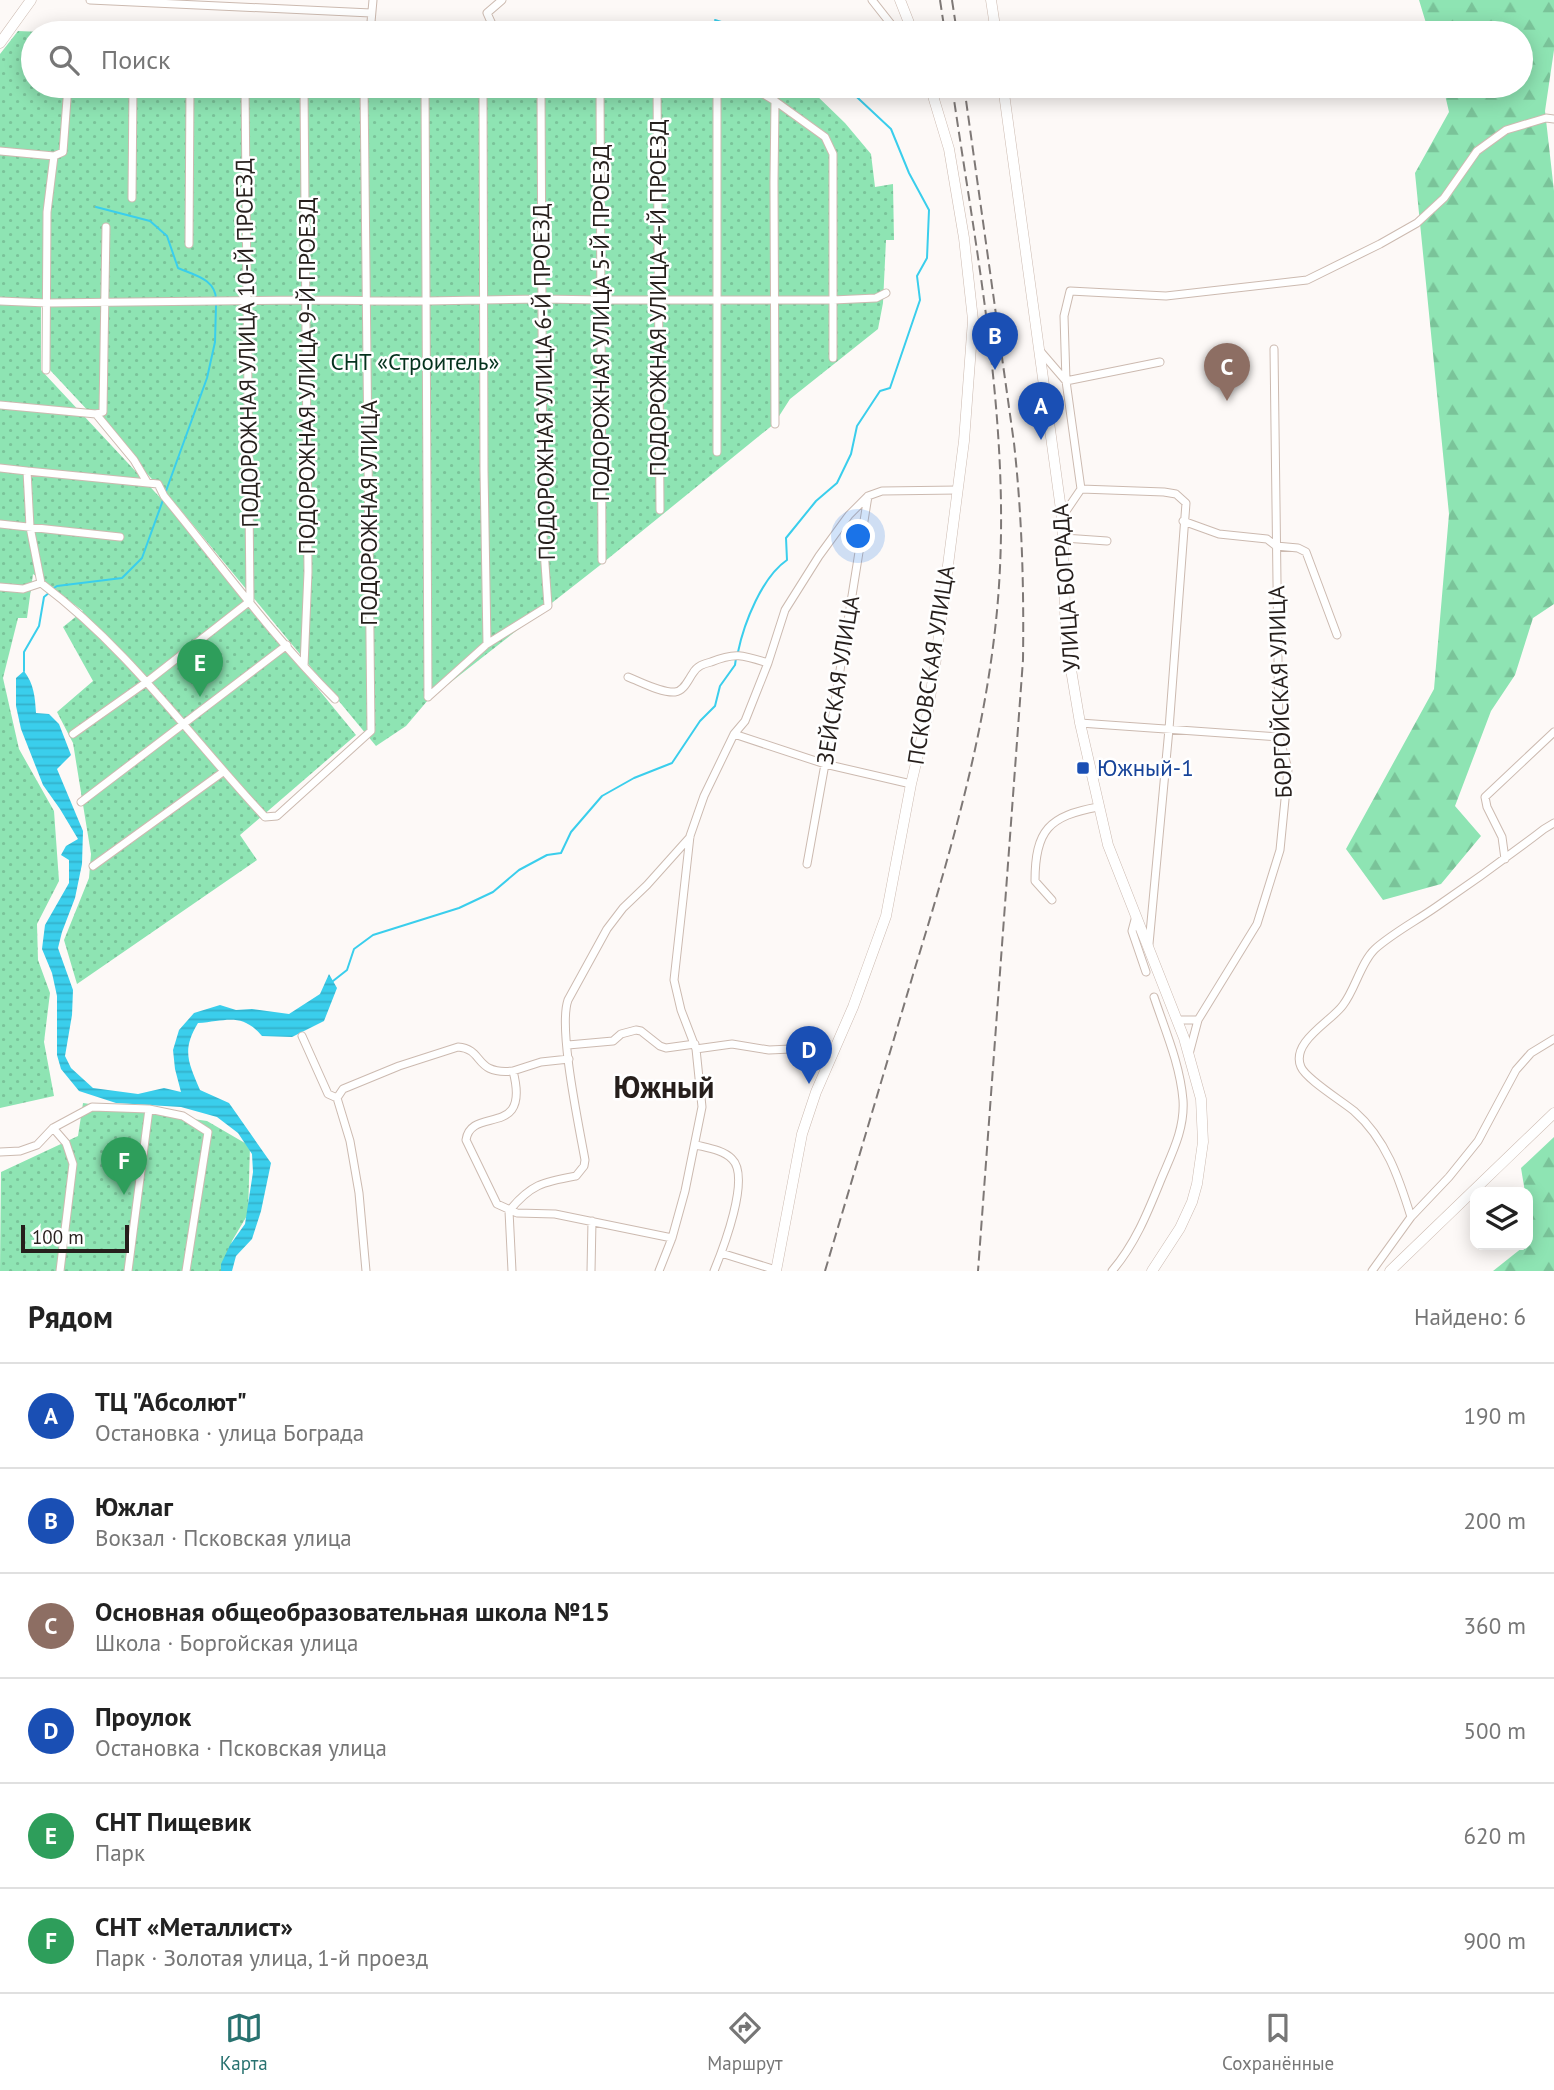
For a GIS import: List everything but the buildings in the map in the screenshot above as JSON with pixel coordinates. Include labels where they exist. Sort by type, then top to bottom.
[{"type":"main road","points":[[0,43],[31,0]]},
{"type":"main road","points":[[900,0],[908,21]]},
{"type":"main road","points":[[991,0],[994,21]]},
{"type":"main road","name":"ПСКОВСКАЯ УЛИЦА","points":[[776,1271],[802,1134],[886,916],[929,705],[958,490],[973,320],[964,238],[949,149],[934,98]]},
{"type":"main road","name":"УЛИЦА БОГРАДА","points":[[1005,98],[1062,517],[1066,640],[1080,723],[1108,845],[1177,1020],[1201,1099],[1203,1142],[1198,1184],[1180,1228],[1152,1271]]},
{"type":"main road","points":[[1390,1271],[1554,1113]]},
{"type":"street","points":[[90,0],[371,13]]},
{"type":"street","points":[[371,21],[373,0]]},
{"type":"street","points":[[491,21],[487,13],[502,0]]},
{"type":"street","points":[[872,0],[889,21]]},
{"type":"street","points":[[0,151],[54,156],[63,152],[67,98]]},
{"type":"street","points":[[132,198],[133,98]]},
{"type":"street","points":[[189,244],[190,98]]},
{"type":"street","name":"ПОДОРОЖНАЯ УЛИЦА 10-Й ПРОЕЗД","points":[[245,98],[250,601]]},
{"type":"street","name":"ПОДОРОЖНАЯ УЛИЦА 9-Й ПРОЕЗД","points":[[304,98],[308,572],[304,666]]},
{"type":"street","name":"ПОДОРОЖНАЯ УЛИЦА","points":[[223,772],[265,817],[277,816],[371,731],[363,98]]},
{"type":"street","points":[[425,98],[428,697],[487,645],[483,98]]},
{"type":"street","name":"ПОДОРОЖНАЯ УЛИЦА 6-Й ПРОЕЗД","points":[[487,645],[548,606],[543,536],[541,98]]},
{"type":"street","name":"ПОДОРОЖНАЯ УЛИЦА 5-Й ПРОЕЗД","points":[[600,98],[602,560]]},
{"type":"street","name":"ПОДОРОЖНАЯ УЛИЦА 4-Й ПРОЕЗД","points":[[657,98],[660,510]]},
{"type":"street","points":[[717,98],[717,452]]},
{"type":"street","points":[[770,98],[825,137],[833,154],[833,358]]},
{"type":"street","points":[[775,101],[775,424]]},
{"type":"street","points":[[1062,517],[1081,489],[1066,381],[1064,316],[1070,291],[1166,296],[1307,280],[1417,223],[1444,198],[1477,151],[1506,130],[1546,118],[1554,119]]},
{"type":"street","points":[[46,370],[47,212],[54,156]]},
{"type":"street","points":[[0,405],[96,414],[103,412],[106,227]]},
{"type":"street","points":[[0,301],[833,300],[876,298],[886,293]]},
{"type":"street","name":"БОРГОЙСКАЯ УЛИЦА","points":[[1189,1055],[1198,1020],[1257,924],[1280,850],[1288,769],[1279,737],[1274,349]]},
{"type":"street","points":[[1041,352],[1066,381]]},
{"type":"street","points":[[1066,381],[1160,362]]},
{"type":"street","points":[[96,414],[134,460],[147,482]]},
{"type":"street","points":[[0,468],[158,484],[164,496],[250,601],[335,699]]},
{"type":"street","points":[[27,471],[30,527],[41,583],[108,640],[148,681],[223,772],[93,866]]},
{"type":"street","points":[[1081,489],[1175,494],[1186,503],[1169,729],[1148,948]]},
{"type":"street","points":[[659,1271],[672,1238],[685,1191],[702,1107],[696,1046],[681,1010],[674,981],[690,836],[704,796],[734,734],[745,721],[785,610],[841,525],[868,496],[881,491],[958,490]]},
{"type":"street","name":"ЗЕЙСКАЯ УЛИЦА","points":[[807,863],[868,496]]},
{"type":"street","points":[[1183,521],[1219,534],[1267,540],[1276,546],[1298,548],[1306,552],[1337,635]]},
{"type":"street","points":[[0,524],[120,537]]},
{"type":"street","points":[[1064,538],[1107,541]]},
{"type":"street","points":[[0,587],[23,589],[41,583]]},
{"type":"street","points":[[73,734],[148,681],[250,601]]},
{"type":"street","points":[[81,802],[287,645]]},
{"type":"street","points":[[628,677],[675,692],[683,688],[694,670],[728,654],[744,654],[768,663]]},
{"type":"street","points":[[1080,723],[1279,737]]},
{"type":"street","points":[[1505,859],[1502,837],[1485,797],[1554,732]]},
{"type":"street","points":[[734,734],[825,764],[911,784]]},
{"type":"street","points":[[1052,900],[1035,881],[1037,849],[1042,835],[1059,818],[1098,807]]},
{"type":"street","points":[[1411,1217],[1402,1188],[1374,1130],[1353,1110],[1307,1076],[1301,1068],[1299,1058],[1302,1047],[1315,1031],[1343,1006],[1373,951],[1554,823]]},
{"type":"street","points":[[512,1271],[509,1211],[521,1196],[541,1183],[576,1176],[584,1166],[569,1059],[566,1005],[607,929],[690,836]]},
{"type":"street","points":[[1136,916],[1132,931],[1146,972]]},
{"type":"street","points":[[1112,1271],[1138,1235],[1180,1133],[1183,1099],[1178,1068],[1154,996]]},
{"type":"street","points":[[1177,1020],[1198,1020]]},
{"type":"street","points":[[568,1045],[612,1041],[621,1034],[636,1030],[666,1048],[732,1044],[769,1050],[813,1048],[833,1053]]},
{"type":"street","points":[[302,1035],[328,1094],[337,1098],[350,1141],[359,1192],[366,1271]]},
{"type":"street","points":[[1372,1271],[1411,1217],[1450,1177],[1478,1141],[1516,1070],[1531,1052],[1554,1039]]},
{"type":"street","points":[[337,1098],[343,1089],[399,1066],[458,1047],[472,1051],[483,1065],[493,1071],[513,1071],[541,1062],[569,1059]]},
{"type":"street","points":[[513,1071],[517,1090],[516,1105],[511,1111],[472,1127],[466,1140],[497,1205],[517,1213],[555,1214],[672,1238]]},
{"type":"street","points":[[1183,1099],[1201,1099]]},
{"type":"street","points":[[0,1152],[20,1151],[37,1145],[53,1128],[92,1107],[149,1109],[183,1116],[208,1132],[186,1271]]},
{"type":"street","points":[[128,1271],[149,1109]]},
{"type":"street","points":[[53,1128],[66,1143],[73,1164],[60,1271]]},
{"type":"street","points":[[696,1145],[724,1153],[737,1164],[739,1189],[732,1222],[714,1271]]},
{"type":"street","points":[[591,1271],[592,1221]]},
{"type":"street","points":[[721,1254],[776,1271]]},
{"type":"green space","points":[[1419,0],[1554,0],[1554,50],[1545,111],[1554,191],[1554,604],[1533,618],[1515,675],[1491,711],[1455,806],[1481,836],[1441,884],[1383,900],[1346,849],[1434,689],[1449,514],[1415,173],[1449,112],[1446,98],[1533,98],[1533,21],[1425,21]]},
{"type":"green space","name":"СНТ «Строитель»","points":[[18,31],[21,31],[21,98],[819,98],[871,154],[875,187],[893,184],[894,240],[886,240],[883,303],[878,329],[790,399],[774,424],[428,700],[406,726],[376,746],[179,508],[49,369],[47,301],[0,297],[0,54]]},
{"type":"green space","points":[[41,302],[41,370],[168,506],[356,735],[240,835],[257,860],[77,984],[64,940],[89,878],[91,854],[73,743],[57,712],[93,681],[63,627],[83,611],[33,574],[27,618],[18,618],[3,678],[19,749],[54,811],[59,881],[37,924],[38,960],[50,993],[44,1042],[54,1096],[0,1108],[0,303]]},
{"type":"green space","points":[[83,1103],[207,1121],[250,1146],[248,1214],[232,1241],[224,1271],[0,1271],[1,1172],[78,1136]]},
{"type":"green space","points":[[1554,1137],[1554,1271],[1493,1271],[1519,1250],[1533,1250],[1533,1187],[1524,1187],[1521,1168]]},
{"type":"water","points":[[24,671],[32,686],[36,713],[49,714],[59,724],[71,755],[57,769],[83,831],[82,864],[75,898],[58,948],[73,990],[65,1056],[71,1068],[93,1088],[138,1094],[164,1088],[181,1092],[173,1050],[179,1030],[194,1013],[220,1005],[236,1010],[252,1009],[289,1014],[320,994],[329,974],[337,988],[324,1021],[292,1037],[262,1036],[247,1024],[225,1020],[198,1023],[190,1041],[188,1057],[200,1090],[229,1103],[271,1163],[252,1239],[236,1256],[232,1271],[221,1271],[221,1264],[245,1224],[253,1172],[252,1154],[238,1133],[217,1117],[181,1107],[116,1103],[79,1091],[61,1069],[57,1055],[57,996],[52,973],[42,949],[45,925],[69,883],[69,860],[61,855],[66,846],[78,839],[43,785],[21,729],[16,706],[16,678]]},
{"type":"waterway","points":[[738,652],[755,601],[770,577],[787,560],[786,538],[816,501],[837,483],[851,454],[857,426],[880,391],[890,388],[920,300],[917,276],[927,258],[929,210],[909,173],[891,129],[858,98]]},
{"type":"waterway","points":[[96,207],[150,221],[167,236],[178,268],[208,282],[216,300]]},
{"type":"waterway","points":[[166,491],[207,378],[215,342],[216,305]]},
{"type":"waterway","points":[[54,588],[122,578],[142,558],[163,500]]},
{"type":"waterway","points":[[24,671],[24,652],[39,626],[44,597],[50,592]]},
{"type":"waterway","points":[[333,981],[347,970],[354,949],[373,935],[459,908],[493,892],[519,870],[547,855],[561,853],[571,832],[602,796],[634,778],[672,763],[700,721],[715,706],[720,686],[735,665],[736,658]]},
{"type":"railway","points":[[940,0],[943,21]]},
{"type":"railway","points":[[952,0],[955,21]]},
{"type":"railway","points":[[825,1271],[952,843],[982,716],[995,630],[1001,494],[997,425],[983,289],[954,98]]},
{"type":"railway","points":[[966,98],[1014,443],[1021,524],[1023,605],[1023,660],[978,1271]]},
{"type":"place","name":"Южлаг","points":[[995,370]]},
{"type":"place","name":"Основная общеобразовательная школа №15","points":[[1227,401]]},
{"type":"place","name":"ТЦ \"Абсолют\"","points":[[1041,440]]},
{"type":"place","name":"СНТ Пищевик","points":[[200,697]]},
{"type":"place","name":"Южный-1","points":[[1083,768]]},
{"type":"place","name":"Проулок","points":[[809,1084]]},
{"type":"place","name":"СНТ «Металлист»","points":[[124,1195]]},
{"type":"district","name":"Южный","points":[[664,1088]]}]
